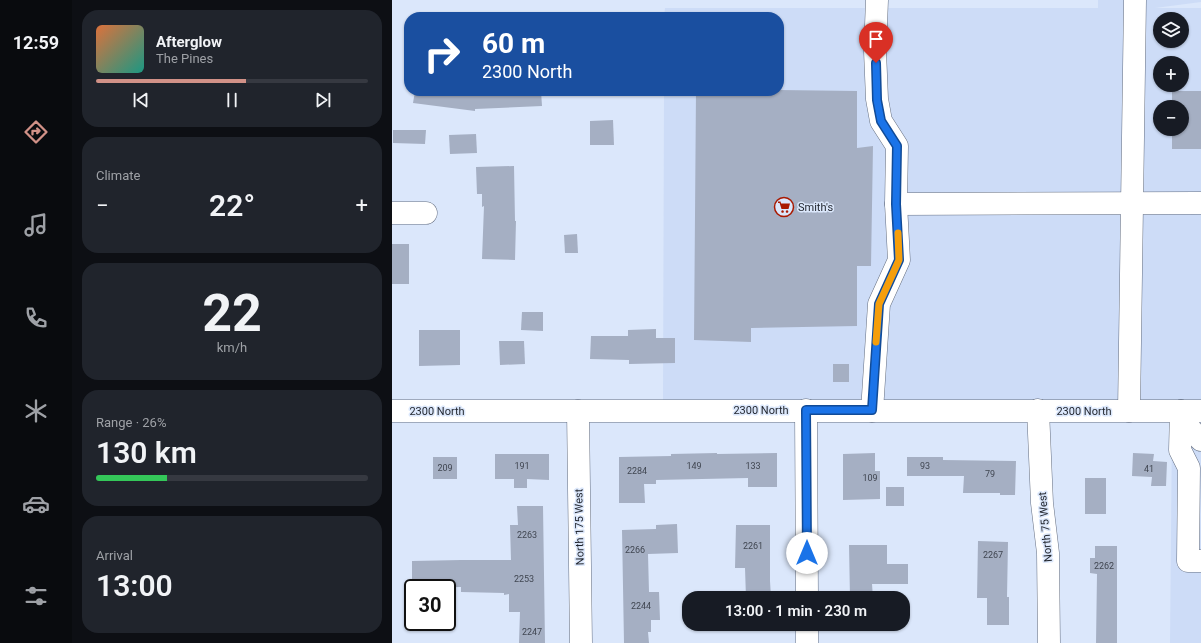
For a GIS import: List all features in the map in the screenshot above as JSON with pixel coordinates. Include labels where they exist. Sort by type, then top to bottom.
[{"type":"street","points":[[872,410],[879,304],[899,260],[896,204],[897,146],[881,121],[877,100],[875,51],[877,0]]},
{"type":"street","points":[[1129,411],[1135,0]]},
{"type":"street","points":[[896,204],[1201,203]]},
{"type":"street","points":[[392,213],[426,213]]},
{"type":"street","name":"2300 North","points":[[392,410],[1191,411]]},
{"type":"street","name":"North 175 West","points":[[578,410],[581,643]]},
{"type":"street","points":[[806,410],[807,591]]},
{"type":"street","name":"North 75 West","points":[[1038,410],[1042,503],[1048,553],[1050,643]]},
{"type":"street","points":[[1191,411],[1191,430],[1201,440]]},
{"type":"street","points":[[1191,411],[1180,450],[1189,468],[1188,561],[1201,561]]},
{"type":"street","points":[[807,631],[807,643]]},
{"type":"shaded area","points":[[1098,0],[1201,0],[1201,2],[1155,8],[1201,8],[1201,406],[663,403],[664,96],[784,96],[784,12],[665,12],[665,8],[1098,8]]},
{"type":"shaded area","points":[[1172,427],[1201,428],[1201,643],[1170,643]]},
{"type":"building","name":"Smith's","points":[[784,90],[857,91],[857,148],[873,146],[871,266],[857,266],[857,326],[751,328],[751,342],[694,340],[696,96],[784,96]]},
{"type":"building","points":[[1201,91],[1201,149],[1172,149],[1172,136],[1189,136],[1189,100],[1172,100],[1172,92]]},
{"type":"building","points":[[414,96],[541,96],[542,106],[475,109],[475,111],[413,103]]},
{"type":"building","points":[[613,120],[614,145],[590,145],[590,121]]},
{"type":"building","points":[[393,130],[426,130],[425,144],[393,143]]},
{"type":"building","points":[[476,134],[477,153],[450,154],[449,135]]},
{"type":"building","points":[[514,166],[516,221],[515,260],[482,259],[484,206],[482,207],[482,194],[477,194],[476,167]]},
{"type":"building","points":[[577,234],[578,253],[565,253],[564,235]]},
{"type":"building","points":[[392,244],[409,244],[409,284],[392,284]]},
{"type":"building","points":[[522,312],[543,312],[543,331],[521,330]]},
{"type":"building","points":[[656,329],[656,338],[675,338],[675,363],[629,364],[629,360],[590,359],[591,336],[628,336],[628,330]]},
{"type":"building","points":[[419,330],[460,330],[460,365],[419,366]]},
{"type":"building","points":[[499,341],[524,341],[525,364],[500,365]]},
{"type":"building","points":[[833,364],[849,364],[849,382],[833,382]]},
{"type":"building","points":[[717,453],[777,453],[777,487],[748,487],[748,478],[656,480],[656,484],[644,484],[645,503],[619,503],[619,457]]},
{"type":"building","points":[[875,453],[875,471],[880,471],[880,499],[843,500],[843,454]]},
{"type":"building","points":[[1133,453],[1154,454],[1153,461],[1167,462],[1166,486],[1151,486],[1152,477],[1132,476]]},
{"type":"building","points":[[495,454],[549,454],[549,480],[527,479],[527,488],[514,488],[514,479],[495,479]]},
{"type":"building","points":[[433,457],[457,457],[457,479],[433,479]]},
{"type":"building","points":[[907,457],[943,457],[943,460],[1016,461],[1015,495],[1000,495],[1000,493],[963,493],[964,476],[907,476]]},
{"type":"building","points":[[1085,478],[1106,478],[1106,514],[1085,514]]},
{"type":"building","points":[[886,487],[904,487],[904,506],[886,506]]},
{"type":"building","points":[[517,506],[543,506],[545,643],[519,643],[520,612],[509,612],[509,594],[504,595],[504,593],[461,592],[461,587],[456,587],[456,579],[412,579],[412,561],[511,560],[510,525],[518,525]]},
{"type":"building","points":[[677,524],[678,553],[648,554],[649,592],[659,592],[660,620],[651,620],[651,632],[648,632],[649,643],[624,643],[622,530],[656,529],[656,525]]},
{"type":"building","points":[[736,525],[770,525],[771,591],[746,591],[745,568],[735,568]]},
{"type":"building","points":[[978,541],[1008,542],[1007,597],[1009,597],[1009,625],[987,625],[987,598],[977,598]]},
{"type":"building","points":[[849,545],[887,545],[887,564],[908,564],[908,584],[872,584],[872,591],[850,591]]},
{"type":"building","points":[[1095,546],[1117,546],[1117,643],[1096,643],[1097,574],[1090,573],[1090,558],[1095,558]]},
{"type":"slow traffic","points":[[876,342],[879,304],[899,260],[898,233]]},
{"type":"place","name":"Smith's","points":[[784,207]]},
{"type":"route","points":[[807,553],[806,410],[872,410],[879,304],[899,260],[896,204],[897,146],[881,121],[877,100],[876,63]]}]
